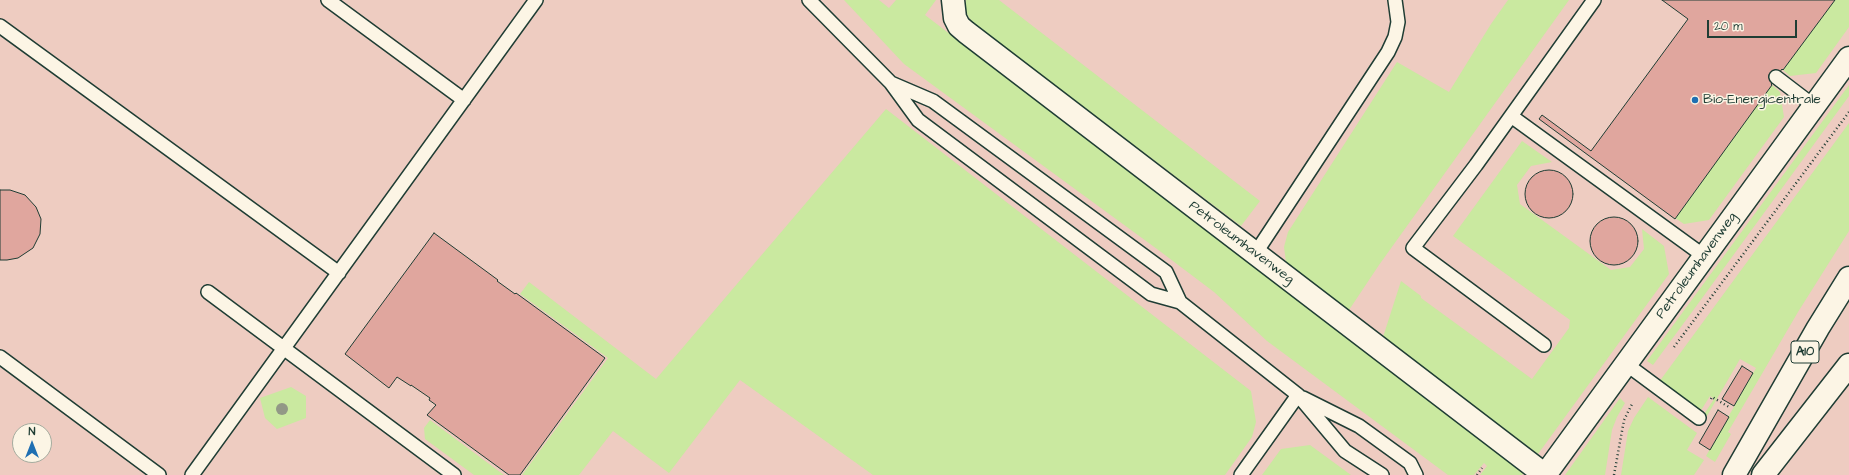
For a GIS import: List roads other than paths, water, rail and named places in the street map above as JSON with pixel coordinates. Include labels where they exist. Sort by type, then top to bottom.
[{"type":"main road","name":"Petroleumhavenweg","points":[[953,0],[955,18],[959,26],[966,32],[1545,475],[1849,58]]},
{"type":"main road","name":"A10","points":[[1734,475],[1849,278]]},
{"type":"main road","points":[[1763,475],[1849,365]]},
{"type":"lane","points":[[328,0],[464,100]]},
{"type":"lane","points":[[192,475],[536,0]]},
{"type":"lane","points":[[809,0],[891,83],[918,120],[924,125],[1151,294],[1180,302],[1298,395],[1359,426],[1410,463],[1416,475]]},
{"type":"lane","points":[[1544,345],[1413,248],[1476,165],[1594,0]]},
{"type":"lane","points":[[1255,254],[1388,52],[1395,37],[1400,3]]},
{"type":"lane","points":[[0,26],[338,274]]},
{"type":"lane","points":[[1776,77],[1814,106]]},
{"type":"lane","points":[[891,83],[933,101],[1166,272],[1180,302]]},
{"type":"lane","points":[[1511,116],[1704,256]]},
{"type":"lane","points":[[208,292],[454,475]]},
{"type":"lane","points":[[0,357],[159,475]]},
{"type":"lane","points":[[1626,364],[1699,418]]},
{"type":"lane","points":[[1241,475],[1298,395]]},
{"type":"lane","points":[[1298,395],[1345,451],[1382,475]]},
{"type":"place","name":"Bio-Energicentrale","points":[[1695,100]]}]
